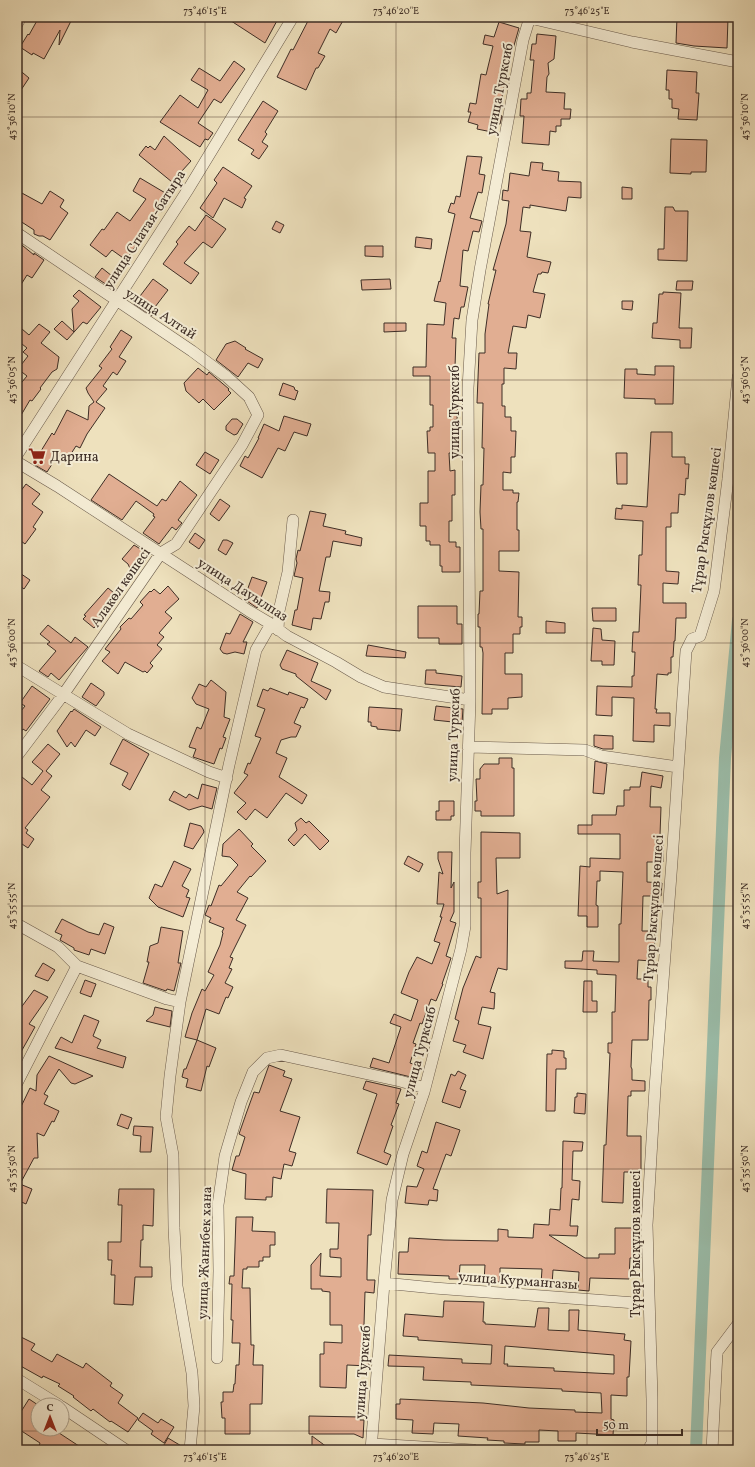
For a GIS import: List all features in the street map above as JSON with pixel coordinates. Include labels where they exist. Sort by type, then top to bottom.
[{"type":"street","points":[[17,24],[21,17]]},
{"type":"street","name":"улица Спатая-батыра","points":[[17,455],[189,188],[293,17]]},
{"type":"street","points":[[530,17],[632,42],[738,62]]},
{"type":"street","name":"улица Турксиб","points":[[371,1447],[392,1200],[403,1154],[425,1088],[461,949],[464,926],[470,700],[468,388],[472,320],[523,40],[530,17]]},
{"type":"street","name":"улица Алтай","points":[[17,234],[192,351],[227,377],[249,397],[258,415]]},
{"type":"street","name":"Тұрар Рысқұлов көшесі","points":[[648,1450],[652,1443],[647,1225],[655,1088],[686,651],[692,639],[700,636],[714,591],[728,479],[738,377]]},
{"type":"street","name":"Алакөл көшесі","points":[[17,756],[63,695],[161,553],[176,544],[242,445],[258,415]]},
{"type":"street","name":"улица Дауылпаз","points":[[17,462],[161,553],[288,636],[360,677],[384,687],[470,700]]},
{"type":"street","points":[[190,1450],[194,1406],[193,1386],[177,1286],[174,1228],[173,1155],[166,1117],[170,1076],[180,1002],[227,778],[256,650],[275,627],[288,572],[293,520]]},
{"type":"street","points":[[17,666],[128,734],[210,772],[227,778]]},
{"type":"street","points":[[468,747],[585,750],[600,756],[678,767]]},
{"type":"street","points":[[17,924],[58,947],[77,966],[167,999],[180,1002]]},
{"type":"street","points":[[17,1083],[77,966]]},
{"type":"street","name":"улица Жанибек хана","points":[[217,1358],[219,1271],[218,1205],[225,1156],[241,1102],[253,1072],[267,1058],[281,1055],[400,1081],[425,1088]]},
{"type":"street","name":"улица Курмангазы","points":[[384,1283],[649,1304]]},
{"type":"street","points":[[712,1450],[717,1352],[738,1324]]},
{"type":"street","points":[[17,1379],[46,1397]]},
{"type":"street","points":[[70,1412],[126,1450]]},
{"type":"street","points":[[371,1447],[473,1450]]},
{"type":"building","points":[[39,17],[67,17],[66,19],[71,21],[59,45],[60,30],[44,59],[33,53],[32,55],[20,47]]},
{"type":"building","points":[[225,17],[279,17],[265,43]]},
{"type":"building","points":[[310,17],[345,17],[336,33],[330,29],[318,53],[325,56],[318,68],[316,68],[306,90],[277,77],[291,49],[293,50]]},
{"type":"building","points":[[677,17],[728,18],[727,48],[694,46],[676,43]]},
{"type":"building","points":[[499,22],[519,28],[513,49],[510,48],[503,78],[505,79],[499,115],[502,116],[500,124],[494,123],[492,132],[477,129],[478,125],[468,122],[471,112],[468,112],[470,103],[476,104],[481,74],[486,75],[493,46],[483,44],[485,35],[494,37]]},
{"type":"building","points":[[537,34],[556,36],[554,59],[548,63],[549,74],[547,77],[546,92],[565,93],[564,109],[571,109],[570,119],[561,119],[561,126],[556,126],[556,132],[550,131],[549,145],[522,143],[524,116],[520,116],[521,99],[527,99],[527,93],[531,93],[534,60],[530,60],[532,44],[536,44]]},
{"type":"building","points":[[234,61],[245,69],[221,103],[214,99],[198,123],[213,133],[208,140],[205,139],[200,147],[160,122],[180,95],[198,108],[208,90],[191,80],[199,68],[220,81]]},
{"type":"building","points":[[17,68],[29,78],[17,96]]},
{"type":"building","points":[[667,70],[697,72],[696,93],[699,93],[697,120],[678,119],[679,109],[672,108],[672,99],[669,99],[669,90],[666,90]]},
{"type":"building","points":[[263,101],[278,111],[265,132],[267,134],[262,142],[268,146],[259,159],[251,154],[254,150],[238,140]]},
{"type":"building","points":[[164,136],[191,161],[172,182],[139,155],[146,146],[148,148],[150,146],[155,150]]},
{"type":"building","points":[[671,139],[707,140],[706,172],[691,172],[691,174],[670,173]]},
{"type":"building","points":[[467,156],[482,157],[479,174],[485,175],[482,193],[478,192],[470,218],[482,221],[479,232],[473,231],[468,251],[463,250],[460,286],[468,287],[464,307],[461,307],[459,319],[454,318],[452,338],[456,338],[455,367],[459,367],[459,376],[457,420],[454,420],[454,447],[452,447],[452,453],[449,453],[450,471],[455,470],[455,495],[452,495],[452,521],[449,521],[449,542],[456,542],[456,547],[460,547],[460,572],[442,572],[442,566],[440,566],[440,545],[430,545],[430,541],[426,541],[426,526],[420,526],[420,503],[428,503],[428,471],[435,471],[435,453],[428,453],[427,431],[430,431],[430,427],[433,427],[433,405],[430,405],[430,376],[413,376],[413,367],[426,367],[427,324],[444,325],[446,303],[434,301],[439,281],[440,282],[455,214],[448,212],[451,203],[454,204],[456,196],[460,197]]},
{"type":"building","points":[[531,162],[543,163],[542,170],[559,172],[558,181],[581,182],[581,198],[568,197],[566,211],[530,205],[530,208],[523,207],[520,231],[531,232],[527,257],[551,262],[548,273],[542,272],[541,274],[538,274],[533,292],[545,294],[540,318],[528,315],[526,328],[513,326],[508,353],[517,353],[516,369],[504,368],[504,384],[502,384],[502,406],[505,406],[505,417],[511,417],[511,431],[516,431],[515,457],[511,457],[511,473],[503,472],[503,490],[513,490],[513,493],[519,493],[517,502],[517,530],[519,530],[519,551],[499,551],[499,571],[519,572],[518,617],[522,617],[520,634],[513,634],[513,653],[505,653],[505,674],[522,674],[522,697],[508,698],[508,709],[492,709],[492,714],[482,714],[483,653],[482,647],[480,647],[480,627],[478,627],[478,614],[480,591],[483,591],[483,529],[481,529],[480,512],[481,485],[483,485],[484,448],[482,448],[483,403],[477,403],[479,353],[485,353],[488,304],[496,270],[493,270],[506,224],[509,201],[502,200],[503,190],[508,191],[510,173],[529,176]]},
{"type":"building","points":[[223,167],[252,186],[244,198],[246,199],[242,208],[224,198],[213,218],[200,208],[217,183],[214,180]]},
{"type":"building","points":[[140,178],[167,194],[162,200],[167,204],[162,212],[158,209],[144,229],[146,231],[126,260],[112,250],[106,257],[90,245],[102,229],[104,230],[117,212],[130,221],[146,199],[133,191]]},
{"type":"building","points":[[622,187],[632,188],[632,199],[622,199]]},
{"type":"building","points":[[50,191],[64,200],[60,207],[68,213],[50,240],[43,236],[34,234],[34,230],[17,219],[17,197],[20,192],[42,204]]},
{"type":"building","points":[[665,207],[673,207],[675,211],[688,211],[687,261],[658,260],[658,249],[664,249]]},
{"type":"building","points":[[206,215],[226,229],[212,248],[203,242],[184,263],[199,273],[191,284],[163,264],[178,244],[176,242],[189,226],[195,231]]},
{"type":"building","points":[[276,221],[284,225],[280,233],[272,229]]},
{"type":"building","points":[[416,237],[432,239],[431,249],[415,247]]},
{"type":"building","points":[[17,241],[34,255],[34,253],[44,260],[32,278],[27,275],[17,291]]},
{"type":"building","points":[[365,246],[383,246],[383,257],[365,256]]},
{"type":"building","points":[[102,268],[117,280],[110,287],[95,277]]},
{"type":"building","points":[[153,279],[168,290],[155,307],[157,309],[152,316],[134,304]]},
{"type":"building","points":[[390,279],[391,289],[362,290],[361,280]]},
{"type":"building","points":[[677,281],[693,281],[692,290],[676,290]]},
{"type":"building","points":[[79,290],[101,307],[87,324],[83,322],[67,340],[54,329],[62,321],[74,332],[72,309],[79,301],[73,296]]},
{"type":"building","points":[[663,292],[681,293],[679,328],[692,328],[691,348],[680,348],[680,340],[652,338],[653,323],[657,323],[659,294],[663,294]]},
{"type":"building","points":[[622,301],[633,301],[632,310],[622,309]]},
{"type":"building","points":[[384,323],[406,323],[406,331],[384,332]]},
{"type":"building","points":[[39,324],[50,332],[41,343],[59,357],[57,369],[52,372],[32,401],[30,400],[17,422],[17,398],[21,393],[17,390],[17,388],[27,376],[18,369],[28,356],[23,352],[27,348],[17,340],[17,335],[22,329],[29,335]]},
{"type":"building","points":[[121,330],[132,337],[119,357],[126,361],[117,375],[113,372],[103,386],[107,389],[96,402],[105,408],[87,434],[80,448],[76,446],[67,460],[58,455],[47,472],[33,464],[52,433],[54,435],[67,410],[88,420],[89,406],[94,402],[86,388],[102,368],[99,366],[112,349],[110,347]]},
{"type":"building","points":[[235,341],[246,348],[245,349],[263,359],[258,368],[248,363],[238,377],[216,360],[226,344]]},
{"type":"building","points":[[655,366],[674,366],[673,404],[655,404],[655,399],[624,398],[625,369],[637,369],[637,374],[655,375]]},
{"type":"building","points":[[198,368],[207,375],[209,372],[229,389],[228,390],[231,393],[214,410],[203,399],[199,403],[186,391],[184,383]]},
{"type":"building","points":[[283,383],[294,387],[295,390],[298,391],[295,400],[279,395]]},
{"type":"building","points":[[284,416],[311,424],[307,436],[294,432],[285,451],[278,448],[262,478],[240,466],[245,456],[248,458],[259,438],[264,424],[279,431]]},
{"type":"building","points":[[232,419],[237,419],[243,424],[237,434],[234,435],[226,430],[226,426]]},
{"type":"building","points":[[651,432],[672,432],[672,457],[685,457],[685,464],[689,464],[685,495],[679,494],[678,513],[671,513],[671,527],[666,527],[666,571],[679,572],[678,584],[663,583],[663,603],[686,603],[686,618],[676,618],[673,657],[671,657],[671,673],[668,673],[668,675],[657,674],[656,713],[670,713],[670,726],[654,725],[654,742],[633,741],[634,698],[612,697],[612,716],[596,715],[597,686],[632,687],[635,652],[632,652],[633,632],[639,632],[641,585],[638,585],[639,555],[642,555],[643,521],[615,519],[616,508],[622,509],[622,505],[647,507]]},
{"type":"building","points":[[205,452],[219,460],[210,474],[196,465]]},
{"type":"building","points":[[616,453],[627,453],[627,484],[617,484]]},
{"type":"building","points":[[109,474],[157,506],[162,499],[166,501],[180,481],[197,495],[178,520],[182,523],[176,530],[172,527],[159,544],[143,533],[155,517],[153,516],[154,514],[136,501],[122,520],[91,500]]},
{"type":"building","points":[[26,484],[40,494],[32,504],[43,512],[33,527],[36,529],[25,544],[17,538],[17,496]]},
{"type":"building","points":[[220,499],[230,506],[219,521],[210,514]]},
{"type":"building","points":[[310,511],[326,514],[323,526],[346,531],[345,534],[362,538],[361,546],[333,541],[330,557],[326,557],[319,591],[330,592],[329,602],[325,602],[321,619],[313,618],[311,630],[292,625],[295,610],[297,610],[303,578],[294,576],[297,563],[296,559],[298,550],[300,551]]},
{"type":"building","points":[[195,533],[205,540],[199,549],[189,542]]},
{"type":"building","points":[[223,540],[233,543],[226,555],[218,550]]},
{"type":"building","points":[[134,545],[150,555],[133,575],[128,564],[122,559]]},
{"type":"building","points":[[17,571],[30,580],[24,589],[17,584]]},
{"type":"building","points":[[252,577],[267,582],[257,608],[244,599]]},
{"type":"building","points":[[168,586],[179,599],[165,612],[172,618],[159,633],[164,637],[157,645],[162,649],[150,663],[153,666],[147,673],[125,662],[118,674],[102,661],[110,652],[105,649],[121,629],[120,627],[129,618],[131,619],[143,605],[140,602],[150,591],[151,592],[154,589],[160,594]]},
{"type":"building","points":[[108,588],[120,598],[94,628],[83,619],[86,616],[84,615]]},
{"type":"building","points":[[418,606],[457,606],[457,624],[462,624],[462,644],[439,644],[439,638],[418,638]]},
{"type":"building","points":[[592,608],[616,608],[616,621],[593,621]]},
{"type":"building","points":[[240,614],[253,622],[243,642],[247,642],[244,654],[235,652],[227,654],[223,653],[220,649],[226,633],[230,634]]},
{"type":"building","points":[[546,621],[565,623],[565,633],[546,633]]},
{"type":"building","points":[[48,625],[71,643],[75,637],[88,647],[59,680],[51,673],[48,677],[39,671],[56,651],[47,644],[50,642],[40,634]]},
{"type":"building","points":[[593,628],[601,629],[602,640],[615,641],[614,665],[602,665],[602,661],[591,661]]},
{"type":"building","points":[[368,645],[406,652],[405,658],[366,656]]},
{"type":"building","points":[[287,650],[318,663],[311,681],[331,690],[326,700],[296,676],[296,674],[282,669],[280,665]]},
{"type":"building","points":[[426,670],[436,670],[436,673],[462,676],[461,687],[425,684]]},
{"type":"building","points":[[211,680],[226,692],[224,717],[230,719],[223,737],[226,738],[222,749],[220,748],[214,764],[193,757],[196,749],[189,747],[197,727],[201,729],[209,709],[196,704],[192,698],[199,684],[206,687]]},
{"type":"building","points":[[91,683],[104,692],[104,695],[96,706],[82,697]]},
{"type":"building","points":[[32,686],[50,699],[26,731],[23,729],[17,737],[17,716],[25,706],[20,703]]},
{"type":"building","points":[[270,688],[288,695],[289,692],[308,699],[304,708],[301,707],[294,723],[301,726],[296,737],[281,740],[276,753],[287,758],[279,777],[307,795],[302,804],[286,793],[267,818],[255,809],[246,820],[237,812],[246,803],[234,793],[248,775],[244,773],[248,763],[250,764],[261,738],[255,736],[265,709],[257,706],[263,689],[268,691]]},
{"type":"building","points":[[436,706],[463,709],[462,723],[434,720]]},
{"type":"building","points":[[369,707],[402,709],[400,731],[377,729],[377,727],[371,726],[371,722],[368,722]]},
{"type":"building","points":[[74,709],[101,727],[95,736],[86,730],[75,747],[71,742],[67,747],[57,731]]},
{"type":"building","points":[[594,735],[613,736],[613,749],[603,749],[594,746]]},
{"type":"building","points":[[123,739],[149,754],[130,790],[122,785],[128,773],[110,764]]},
{"type":"building","points":[[48,744],[60,754],[46,771],[52,776],[41,790],[50,797],[25,828],[28,830],[26,833],[34,839],[28,848],[19,842],[17,845],[17,773],[32,785],[43,771],[32,762]]},
{"type":"building","points":[[499,758],[512,758],[512,768],[514,768],[514,816],[481,816],[481,811],[475,811],[475,801],[477,801],[476,779],[480,779],[480,769],[484,764],[499,764]]},
{"type":"building","points":[[595,761],[607,764],[604,794],[593,793]]},
{"type":"building","points":[[642,772],[663,776],[661,788],[651,786],[650,807],[661,807],[660,835],[663,835],[663,862],[647,862],[647,882],[662,883],[661,896],[643,896],[642,931],[655,931],[654,959],[651,959],[651,961],[638,960],[637,979],[648,979],[648,987],[651,987],[651,1000],[649,1000],[648,1040],[632,1040],[631,1067],[632,1080],[645,1081],[645,1091],[631,1091],[631,1096],[628,1096],[627,1136],[641,1136],[641,1172],[624,1172],[623,1203],[602,1202],[610,1053],[608,1053],[608,1043],[612,1043],[612,1012],[615,1012],[616,975],[597,974],[597,970],[565,968],[565,961],[582,961],[583,951],[594,951],[593,961],[619,962],[619,924],[621,924],[623,872],[600,871],[600,881],[597,881],[596,905],[598,906],[598,927],[587,927],[587,916],[578,916],[580,866],[590,867],[590,858],[620,859],[620,834],[578,834],[578,825],[592,825],[592,815],[616,815],[617,806],[624,806],[624,790],[630,790],[630,787],[640,787]]},
{"type":"building","points":[[202,784],[217,788],[212,809],[202,806],[189,810],[169,800],[174,791],[186,798],[189,794],[198,799]]},
{"type":"building","points":[[439,801],[454,801],[454,816],[451,816],[451,820],[436,820],[436,811],[439,811]]},
{"type":"building","points":[[301,818],[306,823],[309,821],[329,841],[320,850],[305,834],[294,846],[288,840],[297,830],[295,823]]},
{"type":"building","points":[[190,823],[201,826],[204,832],[193,849],[184,846]]},
{"type":"building","points":[[239,829],[253,844],[251,846],[266,861],[251,877],[250,876],[237,892],[248,898],[236,920],[246,925],[230,957],[233,958],[229,968],[232,969],[225,983],[233,987],[228,998],[226,997],[219,1014],[206,1009],[197,1040],[185,1037],[192,1013],[202,989],[205,991],[214,975],[208,972],[220,945],[224,928],[209,922],[211,918],[205,915],[209,905],[211,906],[219,885],[221,886],[238,865],[230,857],[222,856],[223,844]]},
{"type":"building","points":[[481,832],[520,833],[520,858],[496,858],[497,894],[508,890],[507,970],[498,968],[490,992],[495,993],[494,1009],[482,1007],[478,1024],[491,1027],[483,1059],[463,1052],[466,1045],[453,1041],[459,1021],[455,1019],[463,988],[476,956],[481,958],[481,898],[478,898],[478,882],[481,882]]},
{"type":"building","points":[[438,852],[452,852],[451,888],[454,882],[454,912],[450,921],[456,923],[446,956],[451,958],[443,984],[436,1001],[431,999],[413,1043],[416,1044],[410,1063],[419,1066],[415,1078],[370,1067],[373,1058],[389,1063],[401,1027],[390,1023],[394,1014],[411,1021],[418,1000],[401,993],[409,972],[417,957],[432,964],[440,943],[434,941],[442,917],[440,917],[444,904],[437,904],[439,872],[443,874],[438,859]]},
{"type":"building","points":[[408,856],[423,864],[419,872],[404,864]]},
{"type":"building","points":[[174,861],[191,869],[182,886],[189,890],[186,897],[190,898],[183,917],[158,907],[149,898],[155,884],[162,887]]},
{"type":"building","points":[[62,919],[88,932],[99,935],[104,923],[114,927],[105,954],[91,949],[89,955],[74,950],[74,948],[60,940],[62,935],[55,932]]},
{"type":"building","points":[[161,927],[183,931],[178,963],[181,963],[174,991],[167,989],[166,991],[143,983],[149,962],[147,962],[150,946],[158,943]]},
{"type":"building","points":[[43,963],[55,970],[48,981],[35,976]]},
{"type":"building","points":[[85,980],[96,984],[91,997],[80,993]]},
{"type":"building","points":[[584,981],[592,981],[592,1001],[597,1001],[597,1012],[583,1012]]},
{"type":"building","points":[[34,990],[48,997],[29,1024],[35,1027],[17,1059],[17,1021],[20,1016],[17,1013]]},
{"type":"building","points":[[155,1007],[172,1011],[170,1027],[146,1021],[153,1015]]},
{"type":"building","points":[[84,1015],[99,1021],[93,1036],[101,1040],[97,1048],[126,1057],[123,1068],[55,1048],[61,1037],[72,1043]]},
{"type":"building","points":[[197,1040],[216,1048],[209,1067],[207,1066],[201,1091],[186,1087],[188,1079],[182,1077]]},
{"type":"building","points":[[552,1050],[564,1051],[564,1058],[566,1058],[566,1069],[556,1069],[555,1111],[546,1111],[547,1054],[552,1054]]},
{"type":"building","points":[[49,1056],[93,1076],[75,1084],[71,1083],[59,1069],[44,1094],[48,1096],[44,1104],[59,1111],[54,1122],[52,1121],[44,1136],[37,1133],[38,1158],[34,1158],[20,1184],[32,1189],[26,1204],[17,1200],[17,1115],[30,1088],[36,1091],[37,1075]]},
{"type":"building","points":[[269,1065],[285,1071],[283,1076],[292,1079],[280,1111],[300,1117],[289,1151],[296,1153],[292,1166],[284,1164],[281,1179],[273,1177],[272,1197],[266,1197],[266,1200],[245,1199],[246,1174],[232,1170],[236,1156],[239,1156],[245,1137],[239,1134],[246,1114],[254,1092],[259,1093]]},
{"type":"building","points":[[458,1071],[466,1075],[460,1089],[466,1091],[460,1108],[442,1102],[451,1074],[455,1076]]},
{"type":"building","points":[[366,1081],[401,1089],[396,1103],[399,1104],[391,1125],[393,1126],[384,1152],[391,1155],[387,1165],[357,1153],[377,1094],[363,1089]]},
{"type":"building","points":[[577,1093],[586,1094],[585,1114],[574,1113],[575,1097],[577,1097]]},
{"type":"building","points":[[121,1114],[132,1118],[128,1129],[117,1125]]},
{"type":"building","points":[[436,1122],[460,1130],[451,1156],[446,1154],[433,1189],[438,1190],[437,1201],[429,1200],[428,1205],[405,1203],[407,1186],[417,1187],[424,1169],[417,1166],[422,1151],[427,1153]]},
{"type":"building","points":[[134,1126],[153,1127],[151,1152],[140,1152],[141,1136],[133,1135]]},
{"type":"building","points":[[563,1141],[583,1142],[582,1151],[573,1151],[572,1180],[580,1181],[579,1200],[572,1199],[570,1226],[578,1226],[577,1236],[549,1235],[585,1258],[599,1258],[599,1254],[615,1254],[615,1228],[634,1228],[634,1234],[640,1234],[641,1258],[630,1258],[629,1279],[590,1278],[589,1291],[578,1290],[579,1272],[553,1270],[552,1285],[541,1284],[542,1269],[500,1268],[500,1282],[484,1282],[485,1265],[460,1265],[459,1279],[449,1279],[449,1276],[398,1274],[399,1252],[408,1252],[409,1238],[498,1241],[498,1229],[508,1230],[508,1237],[533,1238],[534,1224],[549,1225],[550,1209],[560,1210]]},
{"type":"building","points":[[119,1189],[154,1189],[153,1226],[143,1225],[140,1267],[152,1267],[152,1277],[135,1277],[133,1305],[114,1304],[115,1275],[111,1275],[112,1260],[108,1260],[108,1242],[121,1242],[122,1205],[118,1205]]},
{"type":"building","points":[[327,1189],[373,1190],[371,1235],[368,1235],[367,1280],[375,1280],[374,1293],[365,1292],[363,1357],[369,1357],[369,1366],[347,1365],[346,1388],[320,1387],[320,1354],[324,1354],[324,1342],[342,1343],[342,1325],[330,1325],[330,1292],[322,1291],[322,1289],[311,1289],[311,1265],[321,1253],[320,1276],[341,1277],[341,1258],[330,1257],[330,1249],[338,1249],[339,1223],[326,1223]]},
{"type":"building","points":[[236,1217],[253,1217],[252,1231],[275,1232],[275,1245],[270,1245],[270,1257],[263,1257],[263,1261],[259,1261],[259,1267],[247,1267],[247,1269],[243,1269],[242,1288],[250,1288],[251,1345],[254,1345],[253,1365],[263,1365],[262,1404],[250,1404],[250,1434],[225,1434],[225,1418],[222,1418],[221,1402],[223,1402],[223,1392],[233,1392],[236,1365],[239,1365],[240,1343],[232,1343],[232,1284],[229,1284],[230,1276],[234,1276]]},
{"type":"building","points":[[444,1301],[484,1302],[483,1322],[485,1322],[485,1324],[535,1327],[538,1308],[549,1308],[548,1330],[569,1331],[569,1310],[579,1310],[578,1330],[625,1334],[624,1340],[631,1341],[629,1377],[627,1377],[627,1396],[611,1395],[611,1419],[614,1420],[613,1435],[576,1433],[576,1441],[558,1441],[558,1431],[539,1430],[539,1442],[525,1442],[525,1444],[504,1443],[504,1441],[487,1440],[488,1438],[458,1436],[459,1424],[434,1423],[433,1434],[412,1433],[413,1420],[396,1419],[396,1404],[400,1404],[400,1399],[483,1403],[529,1408],[575,1410],[575,1412],[602,1413],[601,1393],[562,1391],[562,1389],[471,1385],[471,1382],[423,1380],[424,1367],[388,1366],[389,1355],[462,1359],[462,1363],[491,1364],[492,1345],[418,1340],[418,1337],[403,1336],[405,1314],[443,1317]],"holes":[[[505,1346],[614,1355],[614,1374],[554,1371],[554,1368],[507,1366],[508,1364],[504,1364]]]},
{"type":"building","points":[[17,1335],[35,1344],[31,1350],[52,1362],[57,1354],[83,1368],[86,1363],[112,1383],[110,1386],[123,1395],[118,1403],[138,1418],[128,1432],[111,1421],[110,1422],[93,1409],[91,1411],[73,1397],[74,1396],[58,1386],[60,1384],[43,1376],[42,1378],[17,1364]]},
{"type":"building","points":[[29,1399],[30,1400],[30,1436],[17,1428],[17,1418]]},
{"type":"building","points":[[143,1413],[158,1423],[161,1419],[174,1427],[164,1443],[151,1434],[153,1431],[138,1420]]},
{"type":"building","points":[[309,1416],[360,1417],[360,1420],[364,1420],[363,1438],[354,1434],[309,1434]]},
{"type":"building","points":[[312,1436],[331,1450],[312,1450]]},
{"type":"building","points":[[31,1437],[65,1437],[85,1450],[46,1450],[39,1446],[40,1443]]},
{"type":"building","points":[[168,1438],[183,1447],[183,1450],[161,1450]]},
{"type":"waterway","points":[[696,1450],[725,758],[738,620]]},
{"type":"place","name":"Дарина","points":[[37,456]]}]
